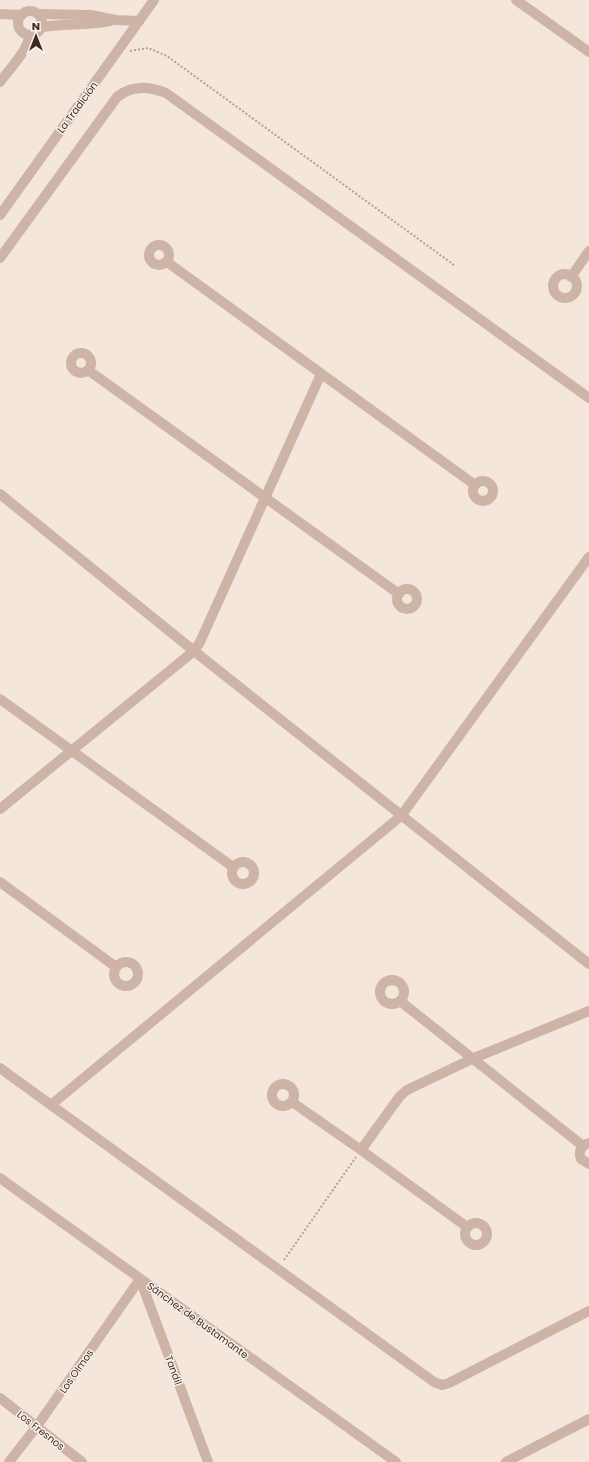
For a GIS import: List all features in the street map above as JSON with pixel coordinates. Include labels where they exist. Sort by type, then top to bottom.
[{"type":"street","name":"La Tradición","points":[[0,215],[154,0]]},
{"type":"street","points":[[516,0],[589,52]]},
{"type":"street","points":[[0,20],[12,21],[20,19],[32,11],[39,14],[91,15],[116,20],[139,21]]},
{"type":"street","points":[[0,14],[20,19]]},
{"type":"street","points":[[39,14],[42,20],[42,27]]},
{"type":"street","points":[[20,19],[23,32],[30,35],[37,33],[42,27],[56,24],[92,25],[116,20]]},
{"type":"street","points":[[0,82],[24,52],[30,35]]},
{"type":"street","points":[[0,258],[117,97],[129,89],[154,88],[166,93],[589,398]]},
{"type":"street","points":[[571,277],[589,251]]},
{"type":"street","points":[[167,262],[474,485]]},
{"type":"street","points":[[88,370],[399,594]]},
{"type":"street","points":[[0,809],[194,651],[200,642],[266,499],[321,374]]},
{"type":"street","points":[[0,494],[194,651],[589,964]]},
{"type":"street","points":[[51,1105],[401,816],[588,562]]},
{"type":"street","points":[[0,699],[233,867]]},
{"type":"street","points":[[0,882],[116,967]]},
{"type":"street","points":[[400,1000],[586,1144],[580,1156],[584,1162],[589,1164]]},
{"type":"street","points":[[361,1150],[400,1096],[407,1090],[474,1058],[589,1011]]},
{"type":"street","points":[[0,1068],[434,1382],[442,1386],[589,1311]]},
{"type":"street","points":[[292,1102],[361,1150],[467,1228]]},
{"type":"street","name":"Sánchez de Bustamante","points":[[0,1178],[396,1462]]},
{"type":"street","name":"Los Olmos","points":[[9,1462],[37,1426],[140,1279]]},
{"type":"street","name":"Tandil","points":[[140,1279],[208,1462]]},
{"type":"street","name":"Los Fresnos","points":[[0,1398],[82,1462]]},
{"type":"street","points":[[507,1462],[589,1419]]},
{"type":"path","points":[[122,44],[130,51],[148,48],[156,50],[167,56],[454,265]]},
{"type":"path","points":[[277,1269],[361,1150]]}]
